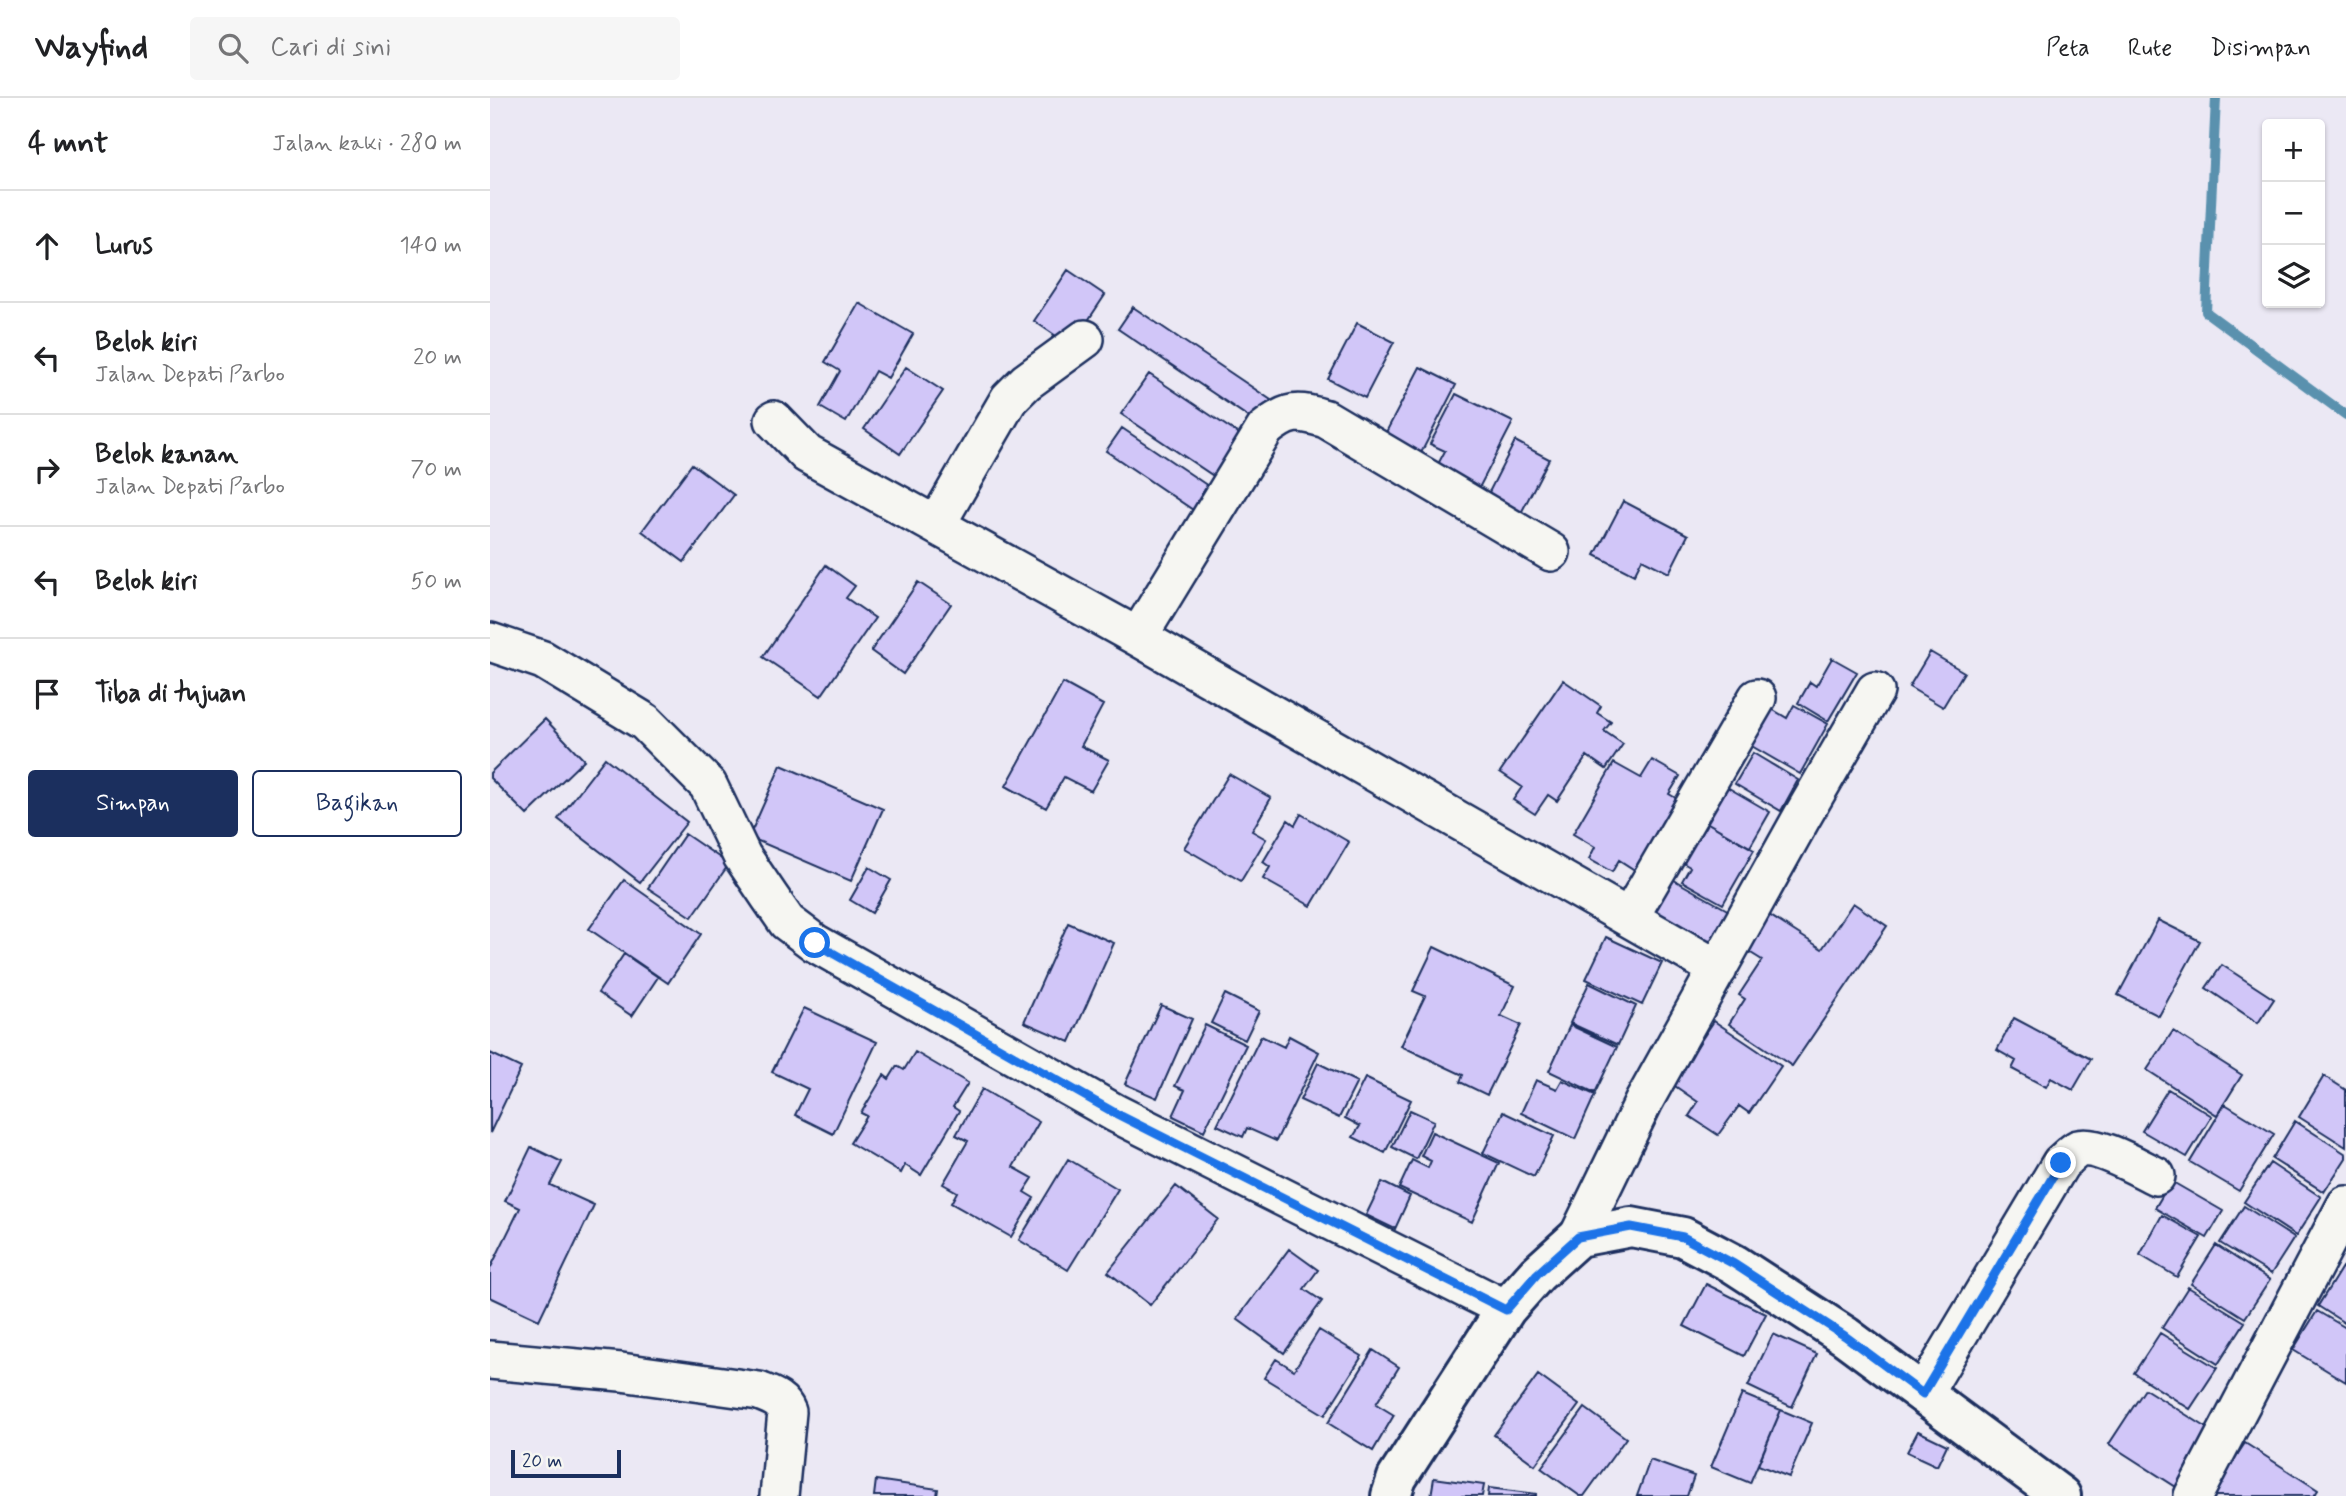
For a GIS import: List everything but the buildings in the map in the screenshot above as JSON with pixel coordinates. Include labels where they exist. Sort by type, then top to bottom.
[{"type":"street","points":[[936,525],[1009,399],[1026,382],[1085,338]]},
{"type":"street","points":[[1138,637],[1265,429],[1279,418],[1293,412],[1326,419],[1551,552]]},
{"type":"street","points":[[774,420],[807,454],[1138,637],[1718,969]]},
{"type":"street","points":[[490,642],[543,660],[645,722],[708,785],[742,856],[769,896],[787,922],[815,943],[1115,1113],[1506,1310]]},
{"type":"street","points":[[1391,1496],[1398,1478],[1506,1310],[1537,1274],[1578,1237],[1644,1101],[1875,691]]},
{"type":"street","points":[[1629,918],[1757,698]]},
{"type":"street","points":[[1923,1394],[2061,1163],[2077,1149],[2086,1148],[2104,1152],[2156,1176]]},
{"type":"street","points":[[2193,1496],[2346,1205]]},
{"type":"street","points":[[1578,1237],[1631,1227],[1683,1237],[1734,1264],[1845,1336],[2062,1496]]},
{"type":"street","points":[[490,1360],[704,1383],[759,1391],[778,1399],[787,1412],[779,1496]]},
{"type":"waterway","points":[[2216,98],[2206,312],[2346,415]]},
{"type":"route","points":[[815,943],[1115,1113],[1506,1310],[1537,1274],[1578,1237],[1631,1227],[1683,1237],[1734,1264],[1845,1336],[1923,1394],[2061,1163]]}]
